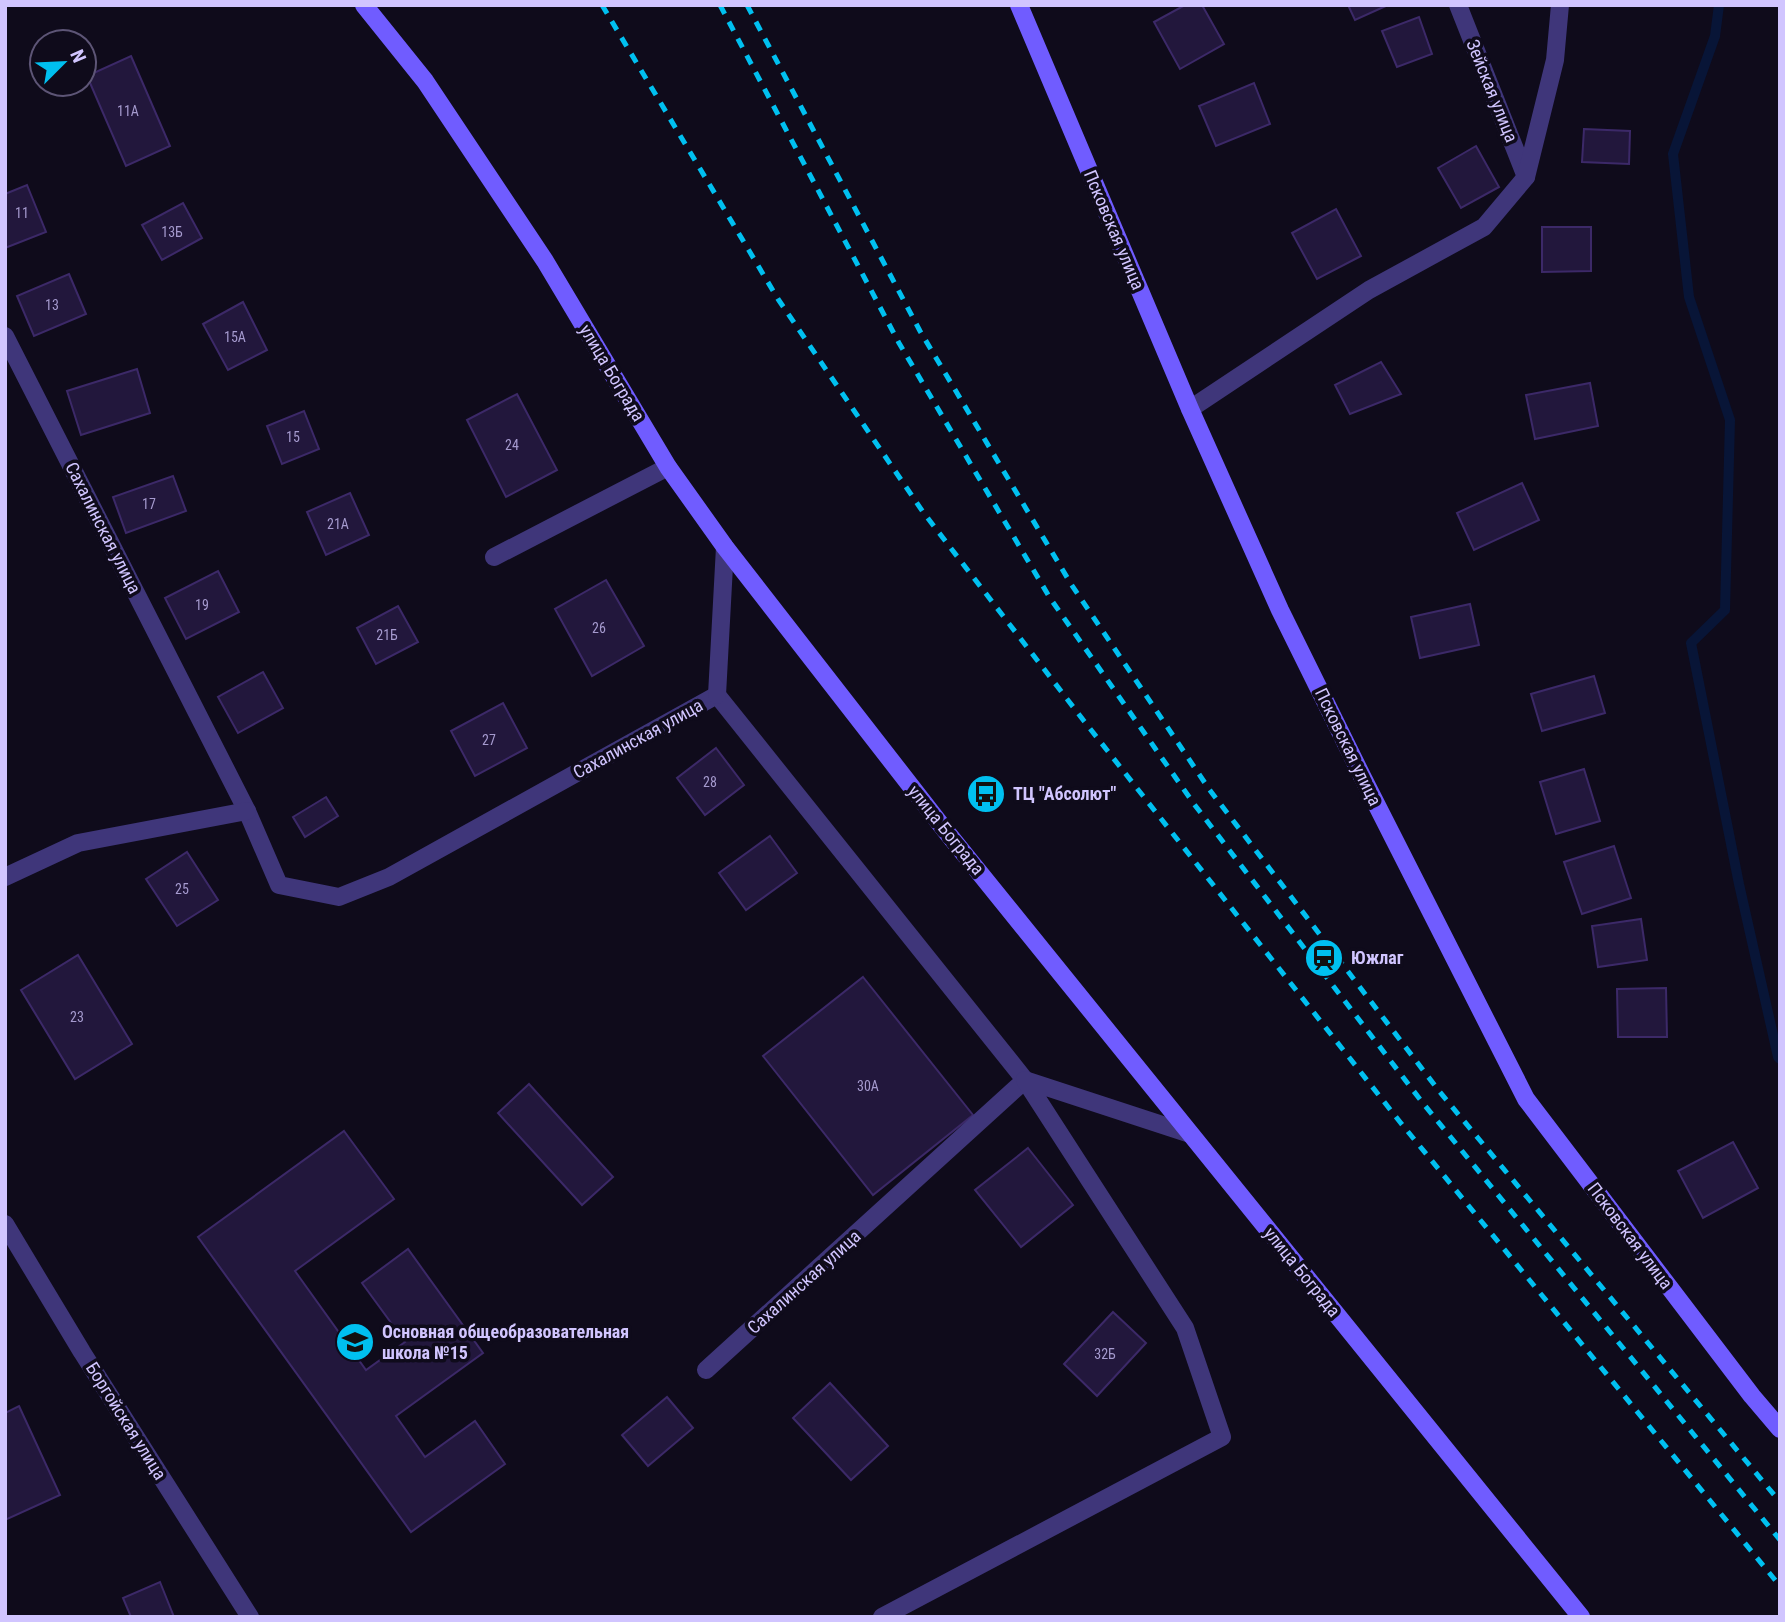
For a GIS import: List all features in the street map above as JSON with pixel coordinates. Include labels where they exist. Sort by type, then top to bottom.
[{"type":"main road","name":"улица Бограда","points":[[364,5],[425,81],[545,261],[668,467],[725,547],[945,830],[1581,1617]]},
{"type":"main road","name":"Псковская улица","points":[[1019,5],[1190,409],[1286,622],[1526,1099],[1780,1429]]},
{"type":"street","name":"Зейская улица","points":[[1458,5],[1526,177]]},
{"type":"street","points":[[1190,409],[1369,290],[1484,227],[1526,177],[1555,60],[1560,5]]},
{"type":"street","name":"Сахалинская улица","points":[[5,336],[247,810],[279,885],[339,897],[389,877],[717,695],[1025,1080],[706,1370]]},
{"type":"street","points":[[494,558],[668,467]]},
{"type":"street","points":[[717,695],[725,547]]},
{"type":"street","points":[[5,877],[78,843],[247,810]]},
{"type":"street","points":[[1025,1080],[1191,1134]]},
{"type":"street","points":[[882,1617],[1222,1437],[1185,1328],[1025,1080]]},
{"type":"street","name":"Боргойская улица","points":[[5,1224],[82,1352],[250,1617]]},
{"type":"building","points":[[1185,5],[1202,5],[1224,44],[1180,69],[1154,22]]},
{"type":"building","points":[[1348,5],[1388,5],[1355,20]]},
{"type":"building","points":[[1419,17],[1432,54],[1397,67],[1382,31]]},
{"type":"building","points":[[131,56],[170,146],[126,166],[97,98],[98,71]]},
{"type":"building","points":[[1254,83],[1270,124],[1216,146],[1199,106]]},
{"type":"building","points":[[1584,129],[1630,131],[1629,164],[1582,162]]},
{"type":"building","points":[[1476,146],[1499,187],[1461,208],[1438,168]]},
{"type":"building","points":[[27,185],[46,232],[5,248],[5,194]]},
{"type":"building","points":[[183,203],[202,238],[162,260],[142,225]]},
{"type":"building","points":[[1336,209],[1361,256],[1317,279],[1292,233]]},
{"type":"building","points":[[1542,227],[1591,227],[1591,271],[1542,272]]},
{"type":"building","points":[[69,274],[86,314],[34,336],[17,296]]},
{"type":"building","points":[[243,302],[267,350],[228,370],[203,324]]},
{"type":"building","points":[[1381,362],[1401,394],[1350,414],[1335,385]]},
{"type":"building","points":[[137,369],[150,413],[81,435],[67,391]]},
{"type":"building","points":[[1590,383],[1598,426],[1535,439],[1526,395]]},
{"type":"building","points":[[517,394],[557,470],[506,497],[467,420]]},
{"type":"building","points":[[304,411],[319,449],[282,464],[267,426]]},
{"type":"building","points":[[173,476],[186,511],[126,533],[113,497]]},
{"type":"building","points":[[1522,483],[1539,520],[1474,550],[1457,513]]},
{"type":"building","points":[[350,493],[369,535],[326,555],[307,512]]},
{"type":"building","points":[[218,571],[239,612],[186,639],[165,598]]},
{"type":"building","points":[[606,580],[644,646],[592,676],[555,609]]},
{"type":"building","points":[[1470,604],[1479,645],[1420,658],[1411,617]]},
{"type":"building","points":[[398,606],[418,642],[376,664],[357,628]]},
{"type":"building","points":[[263,672],[283,708],[238,733],[218,697]]},
{"type":"building","points":[[1594,676],[1605,713],[1542,731],[1531,694]]},
{"type":"building","points":[[503,703],[527,748],[475,776],[451,731]]},
{"type":"building","points":[[716,748],[744,785],[705,815],[677,778]]},
{"type":"building","points":[[1584,769],[1600,821],[1556,834],[1540,782]]},
{"type":"building","points":[[326,797],[338,816],[305,837],[293,817]]},
{"type":"building","points":[[770,836],[797,873],[746,910],[719,873]]},
{"type":"building","points":[[1614,846],[1631,898],[1582,914],[1564,862]]},
{"type":"building","points":[[187,852],[218,900],[177,926],[146,879]]},
{"type":"building","points":[[1641,919],[1647,960],[1598,967],[1592,926]]},
{"type":"building","points":[[78,955],[132,1044],[75,1079],[21,990]]},
{"type":"building","points":[[863,977],[973,1115],[873,1195],[763,1056]]},
{"type":"building","points":[[1666,988],[1667,1037],[1618,1037],[1617,989]]},
{"type":"building","points":[[529,1084],[613,1177],[582,1205],[498,1113]]},
{"type":"building","points":[[344,1131],[394,1199],[295,1271],[366,1370],[405,1342],[362,1283],[408,1249],[483,1353],[396,1416],[425,1457],[475,1421],[505,1464],[411,1532],[198,1237]]},
{"type":"building","points":[[1733,1142],[1758,1188],[1703,1218],[1678,1171]]},
{"type":"building","points":[[1028,1148],[1073,1205],[1021,1247],[975,1190]]},
{"type":"building","points":[[1113,1312],[1146,1343],[1097,1396],[1064,1364]]},
{"type":"building","points":[[830,1383],[888,1446],[851,1480],[793,1418]]},
{"type":"building","points":[[667,1397],[693,1428],[648,1466],[622,1435]]},
{"type":"building","points":[[19,1406],[60,1495],[5,1520],[5,1413]]},
{"type":"building","points":[[160,1582],[174,1617],[131,1617],[123,1598]]},
{"type":"waterway","points":[[1719,5],[1715,36],[1673,154],[1689,297],[1730,420],[1725,610],[1691,643],[1739,884],[1780,1059]]},
{"type":"railway","points":[[602,5],[778,299],[923,512],[1400,1122],[1780,1586]]},
{"type":"railway","points":[[720,5],[899,343],[1050,598],[1194,804],[1422,1102],[1780,1540]]},
{"type":"railway","points":[[747,5],[920,331],[1071,584],[1209,789],[1439,1091],[1780,1502]]},
{"type":"place","name":"ТЦ \"Абсолют\"","points":[[986,794]]},
{"type":"place","name":"Южлаг","points":[[1324,958]]},
{"type":"place","name":"Основная общеобразовательная школа №15","points":[[355,1342]]}]
